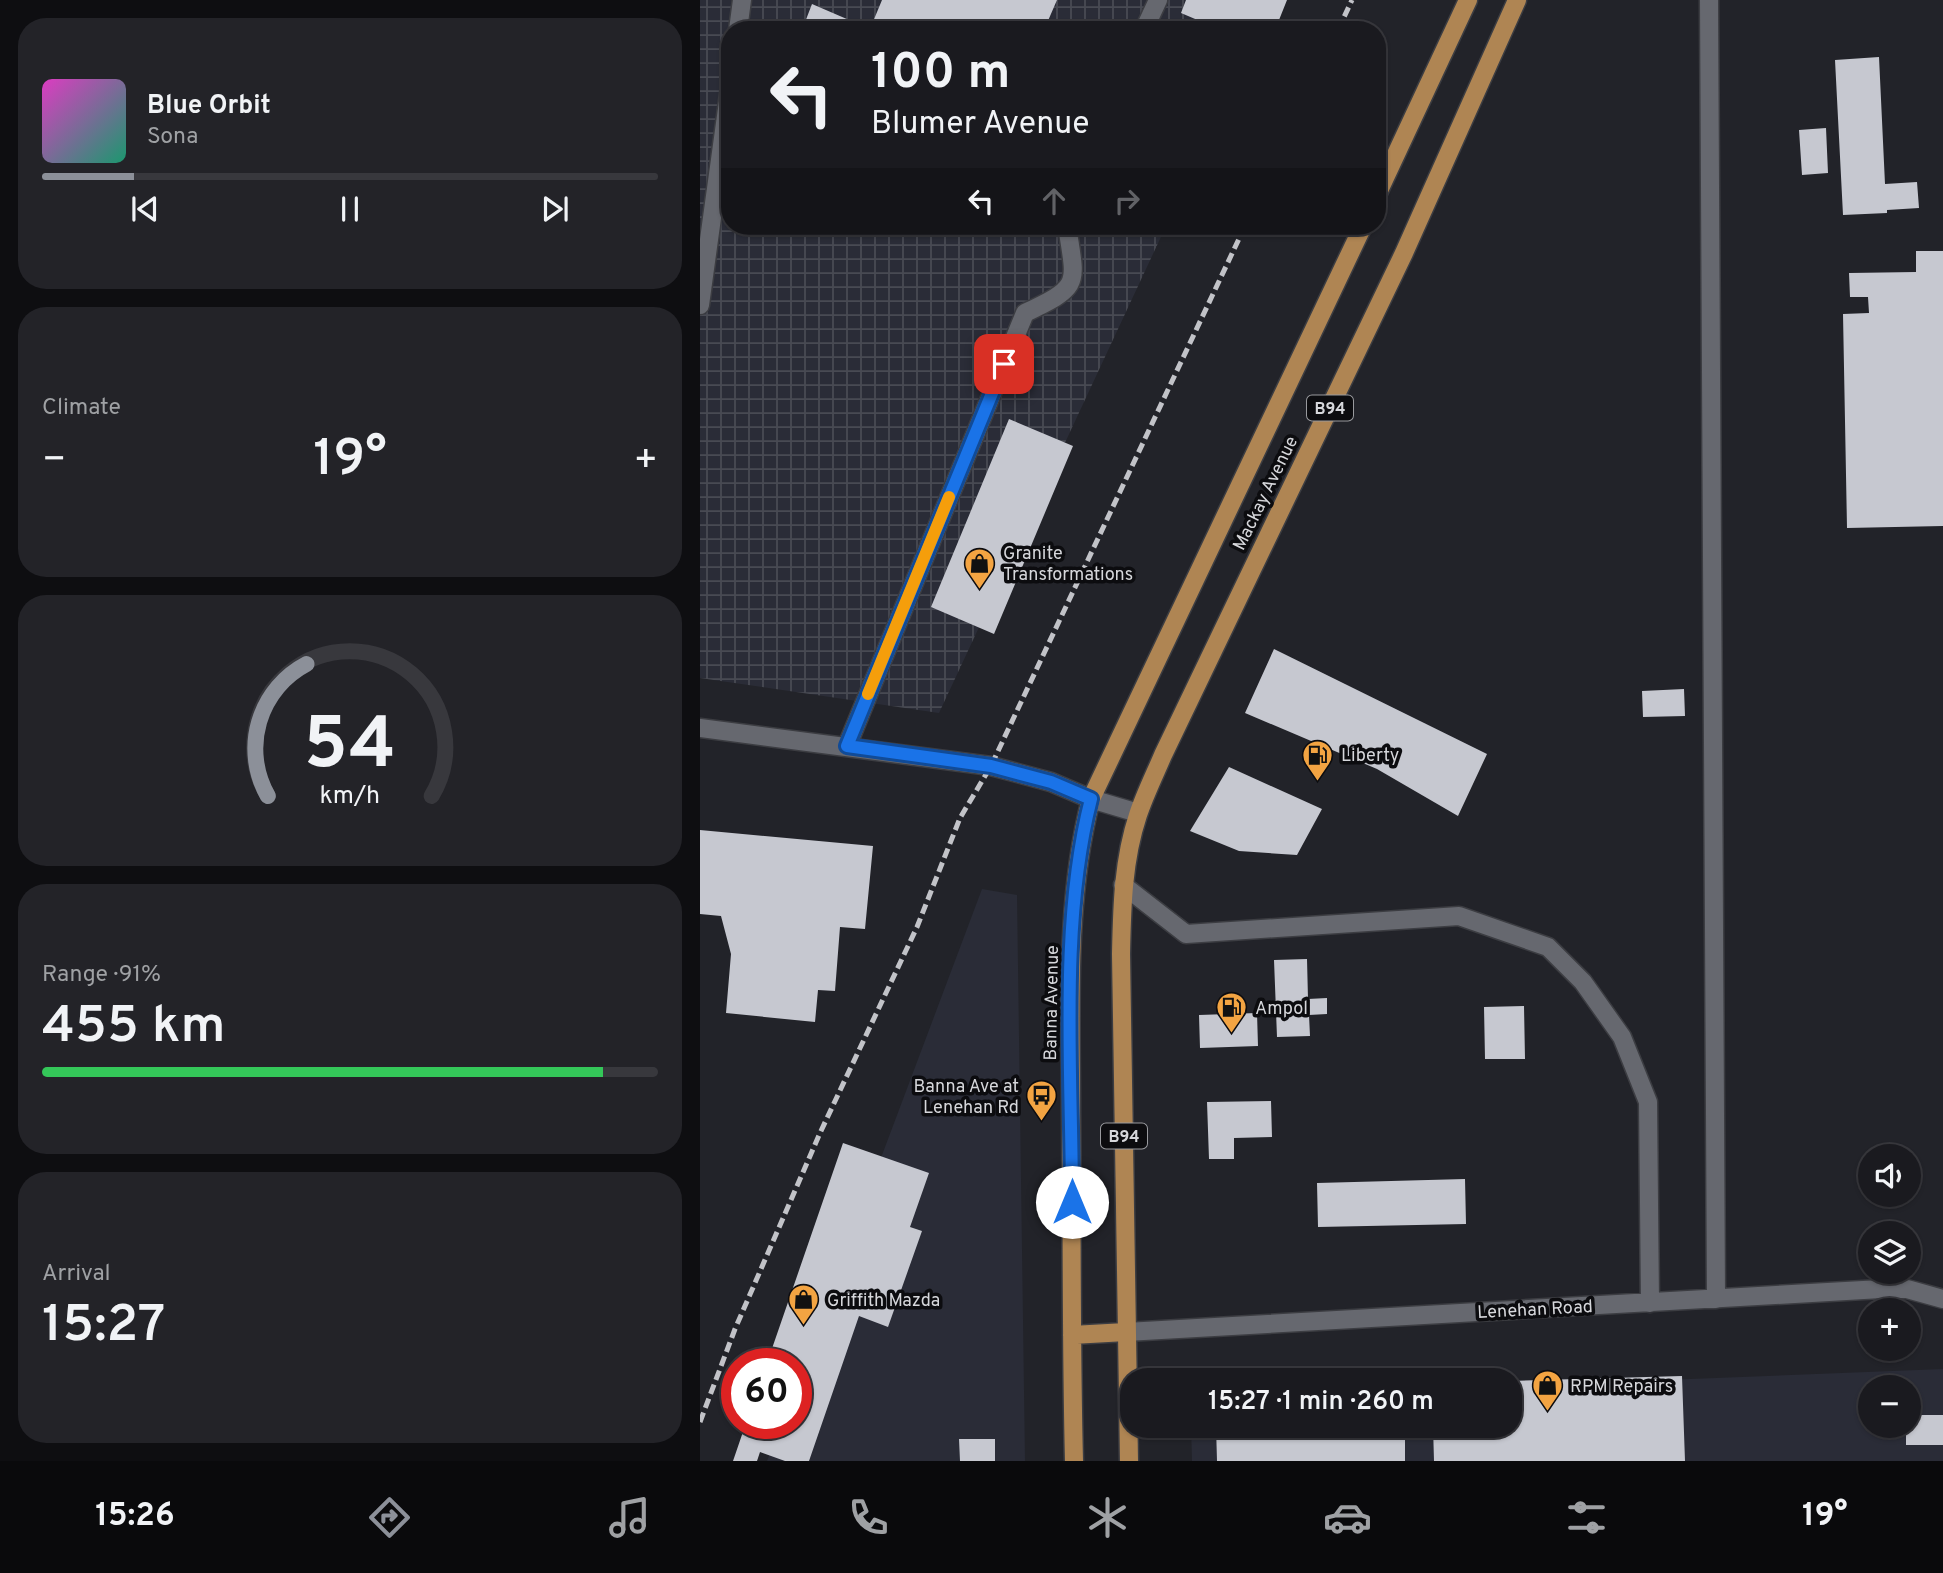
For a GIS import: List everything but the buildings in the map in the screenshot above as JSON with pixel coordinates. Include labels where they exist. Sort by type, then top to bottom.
[{"type":"main road","points":[[1386,176],[1468,0]]},
{"type":"main road","name":"Mackay Avenue","points":[[1138,813],[1166,747],[1404,253],[1517,0]]},
{"type":"main road","name":"Mackay Avenue","points":[[1091,799],[1359,235]]},
{"type":"main road","name":"Banna Avenue","points":[[1074,1461],[1072,953],[1079,859],[1091,799]]},
{"type":"main road","name":"B94","points":[[1129,1461],[1121,954],[1123,885],[1138,813]]},
{"type":"main road","points":[[1072,1335],[1126,1332]]},
{"type":"street","points":[[739,21],[742,0]]},
{"type":"street","points":[[1148,21],[1158,0]]},
{"type":"street","points":[[1709,0],[1716,1299]]},
{"type":"street","points":[[700,305],[721,152]]},
{"type":"street","points":[[847,746],[1025,313],[1069,288],[1075,270],[1069,235]]},
{"type":"street","points":[[700,728],[991,766],[1051,782],[1091,799],[1138,813]]},
{"type":"street","points":[[1123,885],[1186,934],[1459,916],[1548,947],[1583,982],[1622,1037],[1648,1102],[1650,1303]]},
{"type":"street","name":"Lenehan Road","points":[[1126,1332],[1907,1289],[1943,1299]]},
{"type":"shaded area","points":[[700,0],[1272,0],[1262,21],[721,21],[721,235],[1162,235],[939,713],[700,678]]},
{"type":"shaded area","points":[[982,889],[1017,895],[1025,1461],[767,1461],[776,1439],[812,1439],[812,1348],[810,1348]]},
{"type":"shaded area","points":[[1943,1369],[1943,1461],[1192,1461],[1191,1438],[1522,1438],[1522,1386]]},
{"type":"railway","points":[[1342,21],[1352,0]]},
{"type":"railway","points":[[700,1422],[735,1329],[820,1133],[917,927],[960,818],[991,766],[1241,235]]},
{"type":"slow traffic","points":[[868,694],[949,497]]},
{"type":"place","name":"Granite Transformations","points":[[980,590]]},
{"type":"place","name":"Liberty","points":[[1318,782]]},
{"type":"place","name":"Ampol","points":[[1232,1035]]},
{"type":"place","name":"Banna Ave at Lenehan Rd","points":[[1042,1123]]},
{"type":"place","name":"Griffith Mazda","points":[[804,1327]]},
{"type":"place","name":"RPM Repairs","points":[[1547,1413]]},
{"type":"route","points":[[1004,364],[847,746],[991,766],[1051,782],[1091,799],[1077,873],[1072,953],[1072,1202]]}]
